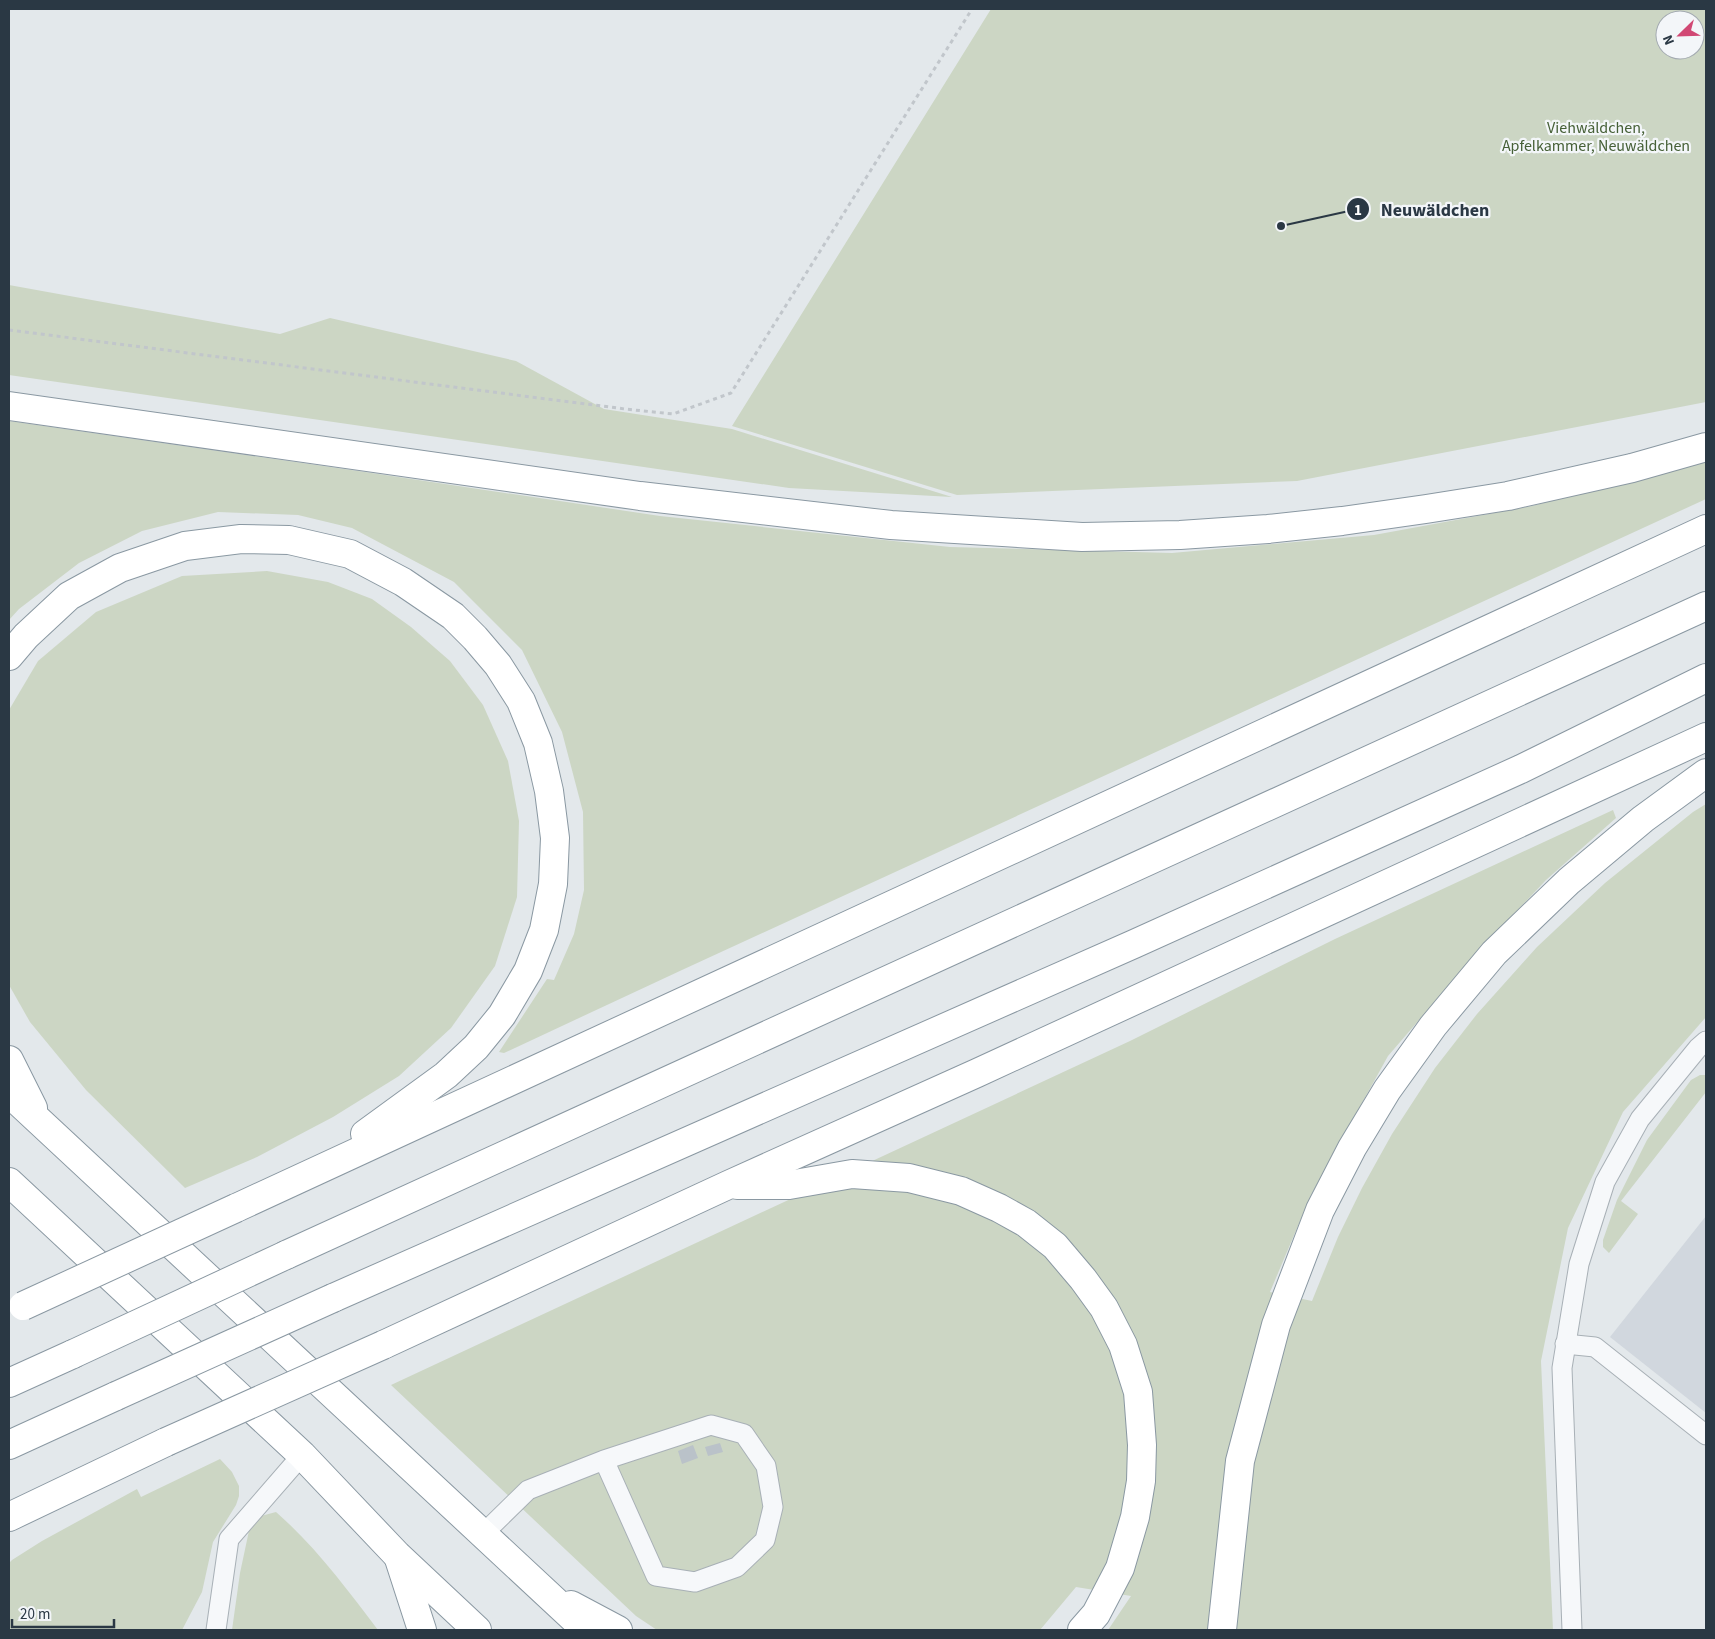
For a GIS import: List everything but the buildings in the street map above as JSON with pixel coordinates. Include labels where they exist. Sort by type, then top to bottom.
[{"type":"highway","points":[[9,406],[659,498],[891,525],[1082,537],[1180,535],[1268,529],[1426,510],[1508,496],[1632,468],[1706,447]]},
{"type":"highway","points":[[16,1309],[1706,529]]},
{"type":"highway","points":[[9,656],[26,636],[69,596],[120,568],[185,546],[241,540],[289,540],[350,554],[403,582],[428,599],[452,616],[476,638],[498,665],[521,701],[540,753],[549,791],[555,838],[553,884],[544,930],[528,971],[502,1015],[476,1047],[446,1075],[314,1171]]},
{"type":"highway","points":[[9,1383],[1706,606]]},
{"type":"highway","points":[[9,1445],[333,1298],[1144,940],[1521,769],[1706,678]]},
{"type":"highway","points":[[9,1517],[166,1442],[383,1345],[1706,737]]},
{"type":"highway","points":[[1222,1630],[1240,1461],[1271,1343],[1276,1325],[1320,1210],[1352,1148],[1387,1090],[1433,1026],[1494,953],[1569,881],[1643,819],[1706,773]]},
{"type":"highway","points":[[9,1060],[41,1122]]},
{"type":"highway","points":[[9,1093],[586,1630]]},
{"type":"highway","points":[[728,1185],[789,1185],[852,1174],[909,1178],[961,1191],[999,1208],[1026,1223],[1055,1246],[1083,1279],[1104,1308],[1123,1345],[1138,1392],[1142,1445],[1141,1481],[1135,1517],[1120,1568],[1096,1614],[1082,1630]]},
{"type":"highway","points":[[9,1182],[302,1455],[397,1555],[477,1630]]},
{"type":"highway","points":[[9,1537],[83,1481]]},
{"type":"highway","points":[[397,1555],[422,1630]]},
{"type":"highway","points":[[541,1588],[618,1630]]},
{"type":"lane","points":[[1572,1630],[1562,1368],[1578,1264],[1606,1182],[1640,1119],[1698,1048],[1706,1041]]},
{"type":"lane","points":[[1565,1344],[1594,1347],[1706,1434]]},
{"type":"lane","points":[[482,1535],[528,1490],[604,1460],[711,1425],[744,1434],[766,1466],[774,1507],[765,1540],[738,1567],[695,1582],[656,1576],[604,1460]]},
{"type":"lane","points":[[216,1630],[229,1539],[302,1455]]},
{"type":"path","points":[[9,330],[673,414],[731,393],[972,9]]},
{"type":"shaded area","points":[[1706,1216],[1706,1413],[1610,1337]]},
{"type":"green space","name":"Viehwäldchen, Apfelkammer, Neuwäldchen","points":[[991,9],[1706,9],[1706,402],[1297,481],[957,495],[732,426]]},
{"type":"green space","points":[[9,285],[280,334],[330,318],[516,361],[604,409],[732,429],[952,497],[789,488],[9,375]]},
{"type":"green space","points":[[9,421],[660,516],[950,547],[1172,553],[1374,535],[1532,506],[1706,458],[1706,499],[504,1053],[499,1052],[547,979],[554,980],[574,934],[584,890],[583,812],[562,732],[522,650],[454,582],[352,528],[298,515],[218,512],[142,531],[79,563],[19,609],[9,620]]},
{"type":"green space","points":[[267,571],[328,582],[372,599],[411,627],[450,661],[483,705],[508,761],[519,821],[517,897],[495,966],[451,1028],[399,1076],[333,1117],[257,1157],[185,1188],[86,1090],[30,1022],[9,985],[9,710],[38,661],[96,612],[182,576]]},
{"type":"green space","points":[[1706,804],[1706,1017],[1623,1112],[1568,1228],[1541,1361],[1553,1630],[1108,1630],[1131,1596],[1076,1587],[1040,1630],[657,1630],[636,1616],[391,1385],[1130,1041],[1335,939],[1613,810],[1616,818],[1546,880],[1469,962],[1388,1056],[1311,1195],[1270,1292],[1312,1301],[1338,1237],[1392,1134],[1435,1068],[1477,1014],[1537,947],[1605,883],[1693,812]]},
{"type":"green space","points":[[1700,1075],[1706,1075],[1706,1092],[1621,1201],[1638,1214],[1609,1253],[1603,1247],[1603,1240],[1617,1200],[1647,1140],[1691,1080]]},
{"type":"green space","points":[[220,1459],[232,1472],[239,1486],[239,1496],[236,1505],[213,1542],[202,1592],[182,1630],[9,1630],[9,1563],[12,1560],[42,1541],[137,1489],[141,1497]]},
{"type":"green space","points":[[276,1512],[317,1553],[378,1630],[232,1630],[240,1573],[250,1526],[261,1516]]},
{"type":"place","name":"Neuwäldchen","points":[[1281,226]]}]
